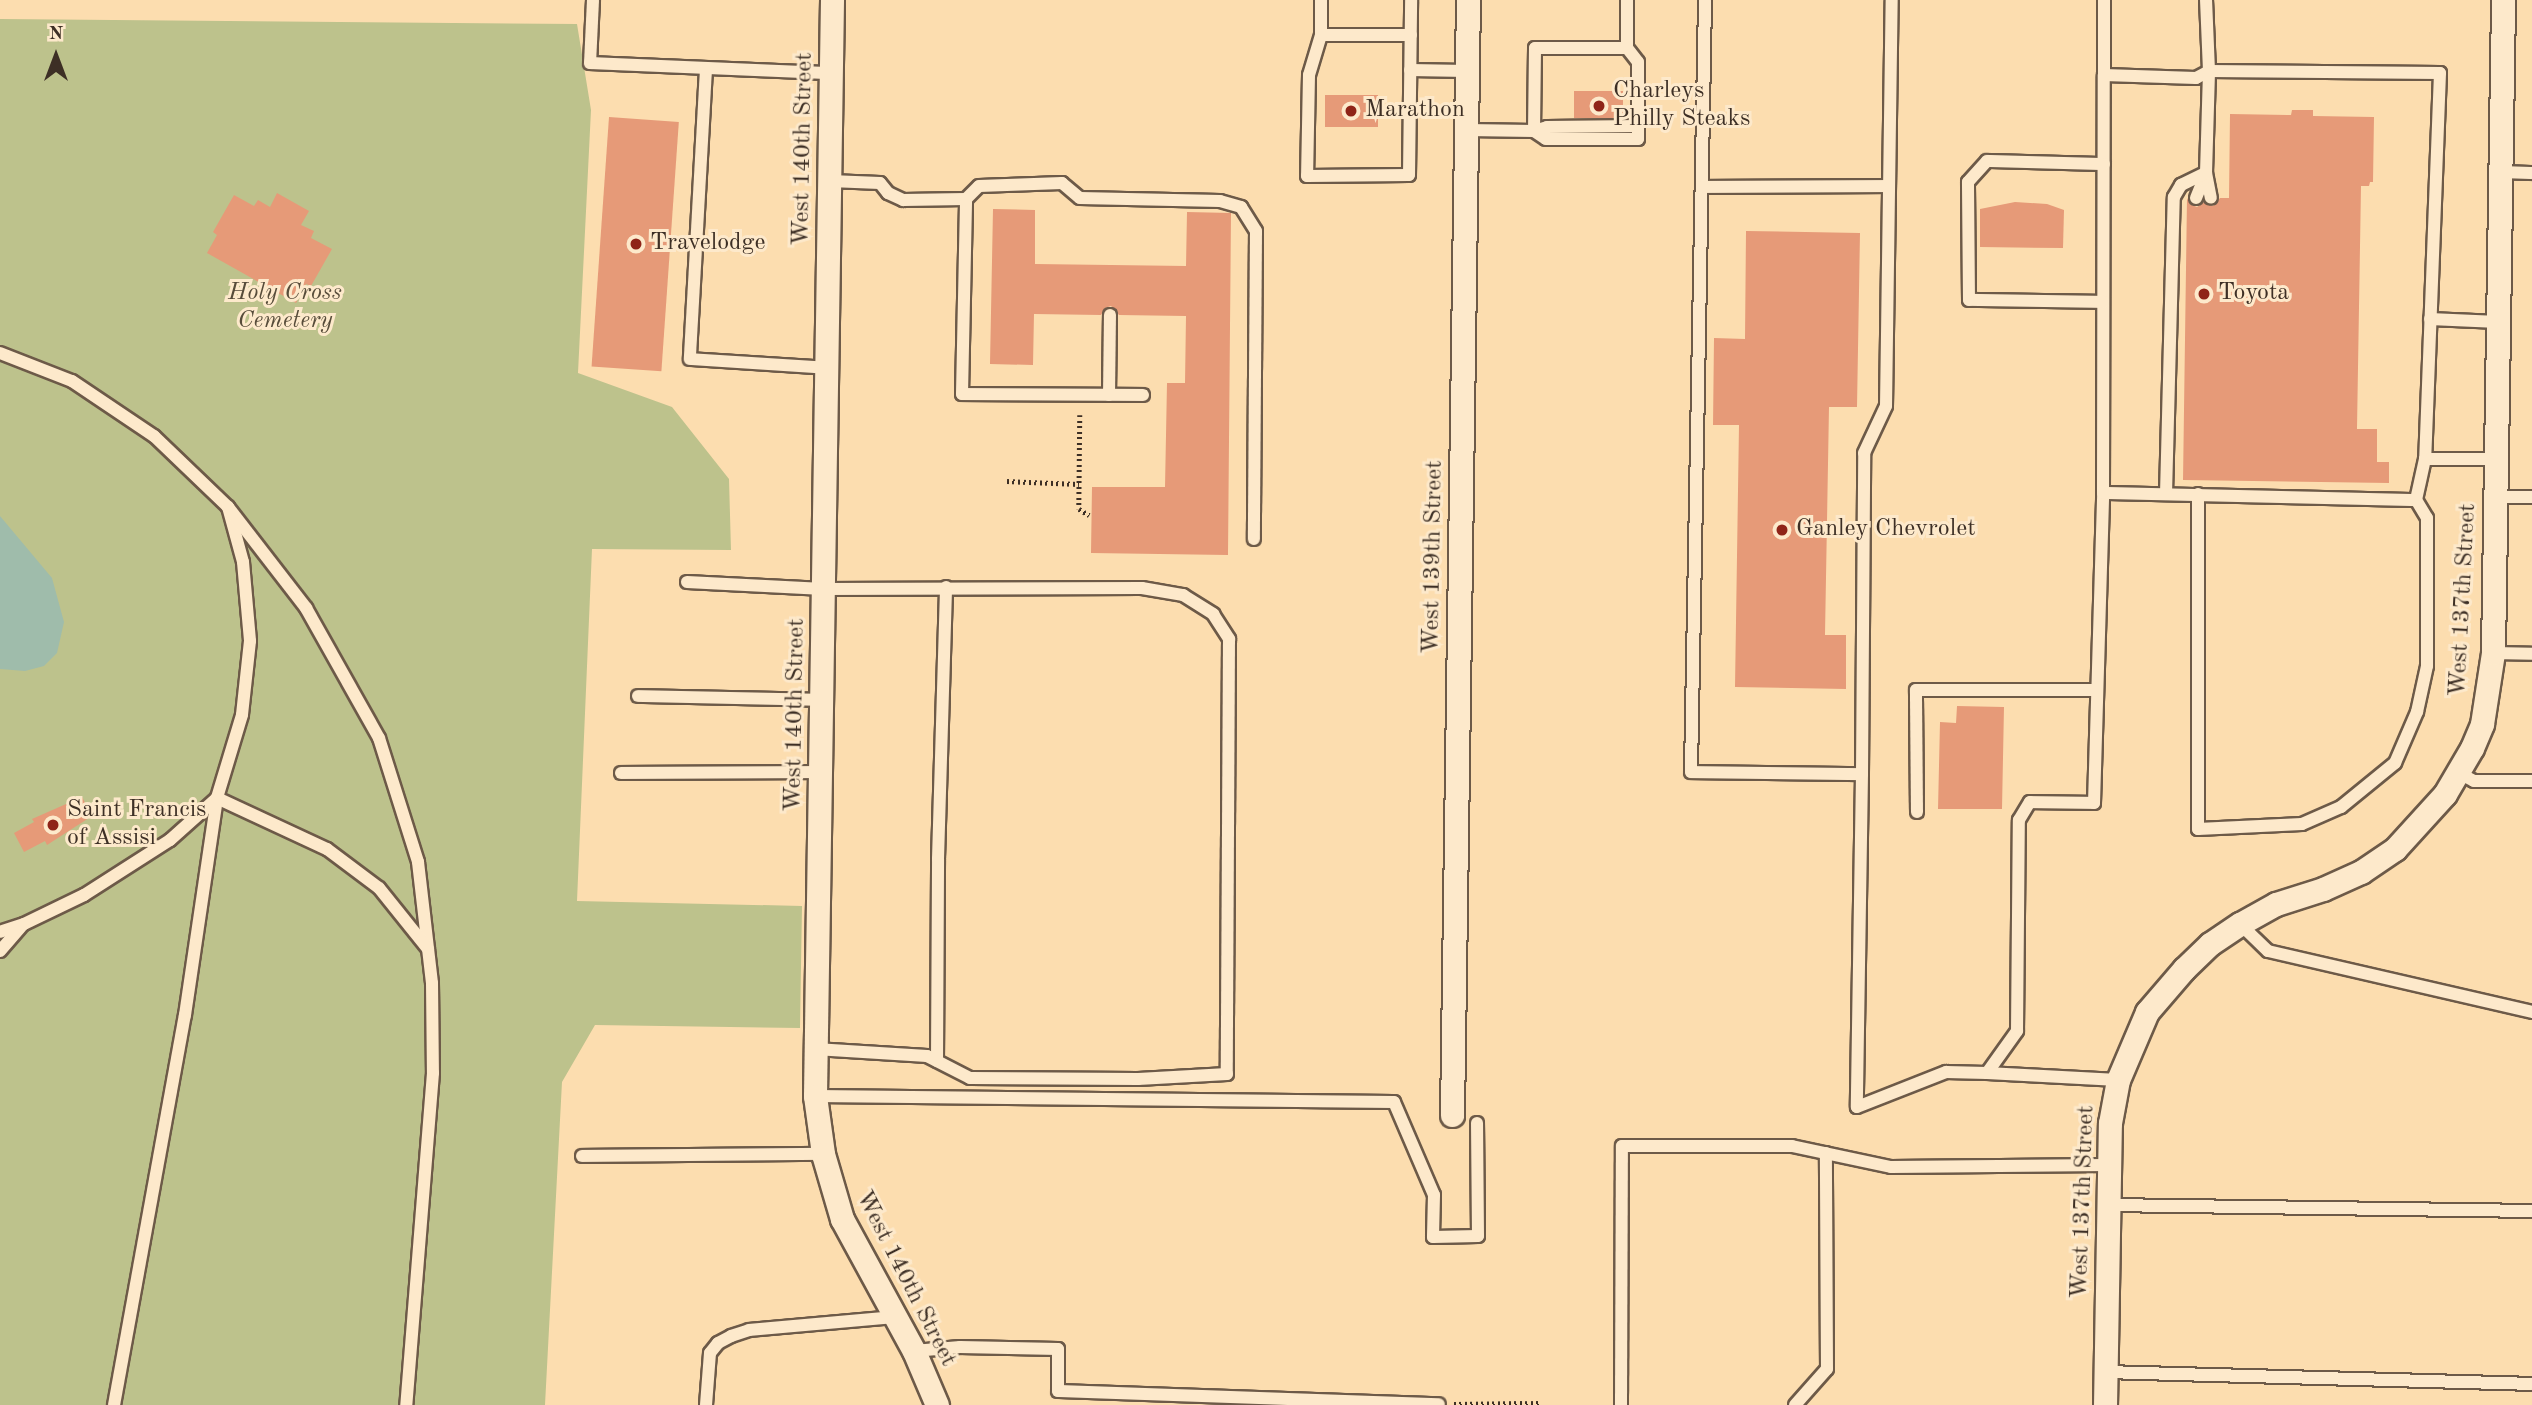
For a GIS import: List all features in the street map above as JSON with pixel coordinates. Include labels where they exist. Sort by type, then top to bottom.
[{"type":"street","name":"West 140th Street","points":[[832,0],[815,1096],[822,1154],[842,1219],[914,1351],[937,1405]]},
{"type":"street","name":"West 139th Street","points":[[1452,1115],[1468,0]]},
{"type":"street","name":"West 137th Street","points":[[2105,1405],[2109,1123],[2118,1080],[2147,1012],[2164,989],[2210,944],[2239,924],[2276,904],[2323,889],[2361,872],[2395,849],[2426,819],[2459,773],[2482,724],[2493,653],[2503,0]]},
{"type":"lane","points":[[593,0],[590,63],[832,73]]},
{"type":"lane","points":[[1321,0],[1321,35],[1309,75],[1307,176],[1409,175],[1411,0]]},
{"type":"lane","points":[[1467,130],[1534,131],[1546,139],[1638,139],[1637,62],[1627,48],[1627,0]]},
{"type":"lane","points":[[1705,0],[1691,772],[1862,774]]},
{"type":"lane","points":[[1892,0],[1886,406],[1864,453],[1857,1107],[1946,1072],[2118,1080]]},
{"type":"lane","points":[[1987,1073],[2017,1031],[2019,820],[2030,802],[2094,803],[2103,493],[2104,0]]},
{"type":"lane","points":[[2206,0],[2209,71],[2206,173],[2211,198]]},
{"type":"lane","points":[[1321,35],[1410,35]]},
{"type":"lane","points":[[1534,131],[1535,48],[1627,48]]},
{"type":"lane","points":[[706,69],[690,359],[828,368]]},
{"type":"lane","points":[[1410,70],[1467,71]]},
{"type":"lane","points":[[2104,75],[2196,78],[2209,71],[2440,73],[2425,459],[2416,500],[2427,518],[2427,666],[2417,712],[2395,763],[2341,807],[2302,824],[2198,829],[2198,494]]},
{"type":"lane","points":[[2104,164],[1987,161],[1968,182],[1969,300],[2104,302]]},
{"type":"lane","points":[[2500,172],[2532,173]]},
{"type":"lane","points":[[2196,198],[2206,173]]},
{"type":"lane","points":[[2165,494],[2174,197],[2181,185],[2206,173]]},
{"type":"lane","points":[[830,181],[880,183],[888,193],[903,200],[966,199]]},
{"type":"lane","points":[[1143,395],[962,394],[966,199],[979,186],[1062,183],[1080,198],[1220,201],[1241,207],[1256,232],[1254,539]]},
{"type":"lane","points":[[1702,187],[1889,186]]},
{"type":"lane","points":[[1109,395],[1110,315]]},
{"type":"lane","points":[[2430,319],[2498,322]]},
{"type":"lane","points":[[0,353],[72,381],[124,415],[154,436],[228,507],[306,608],[379,738],[418,862],[428,949],[433,1073],[406,1405]]},
{"type":"lane","points":[[2425,459],[2496,458]]},
{"type":"lane","points":[[2103,493],[2416,500]]},
{"type":"lane","points":[[2495,497],[2532,497]]},
{"type":"lane","points":[[114,1405],[185,1015],[217,798],[242,715],[250,641],[243,562],[228,507]]},
{"type":"lane","points":[[687,582],[824,589],[1142,588],[1183,596],[1213,614],[1229,639],[1227,1074],[1138,1079],[970,1078],[927,1056],[815,1049]]},
{"type":"lane","points":[[937,1061],[938,859],[946,587]]},
{"type":"lane","points":[[2493,653],[2532,654]]},
{"type":"lane","points":[[1917,812],[1916,690],[2097,690]]},
{"type":"lane","points":[[638,696],[822,700]]},
{"type":"lane","points":[[621,773],[821,772]]},
{"type":"lane","points":[[2459,773],[2474,781],[2532,782]]},
{"type":"lane","points":[[0,932],[24,924],[83,895],[170,839],[217,798]]},
{"type":"lane","points":[[217,798],[263,822],[327,849],[379,888],[428,949]]},
{"type":"lane","points":[[0,951],[24,924]]},
{"type":"lane","points":[[2239,924],[2268,951],[2532,1012]]},
{"type":"lane","points":[[815,1096],[1394,1102],[1434,1195],[1433,1237],[1478,1236],[1477,1123]]},
{"type":"lane","points":[[1621,1405],[1622,1146],[1792,1146],[1891,1167],[2107,1165]]},
{"type":"lane","points":[[1795,1405],[1826,1369],[1826,1153]]},
{"type":"lane","points":[[582,1156],[822,1154]]},
{"type":"lane","points":[[2106,1205],[2532,1211]]},
{"type":"lane","points":[[706,1405],[710,1353],[731,1336],[748,1330],[894,1317]]},
{"type":"lane","points":[[914,1351],[960,1347],[1058,1349],[1058,1391],[1439,1404]]},
{"type":"lane","points":[[2105,1372],[2532,1384]]},
{"type":"path","points":[[1080,415],[1079,509],[1089,515]]},
{"type":"path","points":[[1007,481],[1079,484]]},
{"type":"path","points":[[1439,1404],[1540,1403]]},
{"type":"green space","name":"Holy Cross Cemetery","points":[[0,19],[577,24],[591,110],[578,373],[672,407],[729,479],[731,550],[592,549],[577,901],[802,906],[800,1028],[595,1025],[562,1082],[545,1405],[0,1405]]},
{"type":"shaded area","points":[[0,516],[52,578],[64,622],[57,653],[44,666],[25,671],[0,669]]},
{"type":"building","name":"Charleys Philly Steaks","points":[[1574,91],[1623,91],[1623,118],[1574,118]]},
{"type":"building","name":"Marathon","points":[[1325,95],[1378,95],[1378,127],[1325,127]]},
{"type":"building","points":[[2292,110],[2313,110],[2313,116],[2374,117],[2373,182],[2370,182],[2369,186],[2361,186],[2357,429],[2377,429],[2377,462],[2389,462],[2389,483],[2183,480],[2187,198],[2190,204],[2197,207],[2204,202],[2213,206],[2220,198],[2229,198],[2230,114],[2291,115]]},
{"type":"building","name":"Travelodge","points":[[609,117],[679,122],[661,371],[592,366]]},
{"type":"building","points":[[277,193],[309,211],[301,225],[314,231],[311,238],[332,249],[311,286],[306,284],[296,303],[207,253],[217,235],[213,232],[234,195],[254,206],[258,200],[270,207]]},
{"type":"building","points":[[2015,202],[2047,204],[2064,210],[2063,248],[1980,247],[1980,209]]},
{"type":"building","points":[[993,209],[1035,210],[1035,264],[1186,266],[1187,212],[1231,213],[1228,555],[1091,553],[1092,487],[1165,487],[1167,383],[1185,383],[1186,316],[1119,315],[1111,306],[1105,308],[1101,315],[1034,314],[1033,365],[990,364]]},
{"type":"building","name":"Ganley Chevrolet","points":[[1746,231],[1860,233],[1857,407],[1829,407],[1825,635],[1846,635],[1846,689],[1735,687],[1739,425],[1713,425],[1714,338],[1745,339]]},
{"type":"building","points":[[1957,706],[2004,707],[2002,809],[1938,809],[1940,722],[1956,723]]},
{"type":"building","name":"Saint Francis of Assisi","points":[[82,797],[92,816],[47,845],[45,841],[24,852],[14,833],[34,822],[32,819]]},
{"type":"place","name":"Charleys Philly Steaks","points":[[1599,106]]},
{"type":"place","name":"Marathon","points":[[1351,111]]},
{"type":"place","name":"Travelodge","points":[[636,244]]},
{"type":"place","name":"Toyota","points":[[2204,294]]},
{"type":"place","name":"Ganley Chevrolet","points":[[1782,530]]},
{"type":"place","name":"Saint Francis of Assisi","points":[[53,825]]}]
